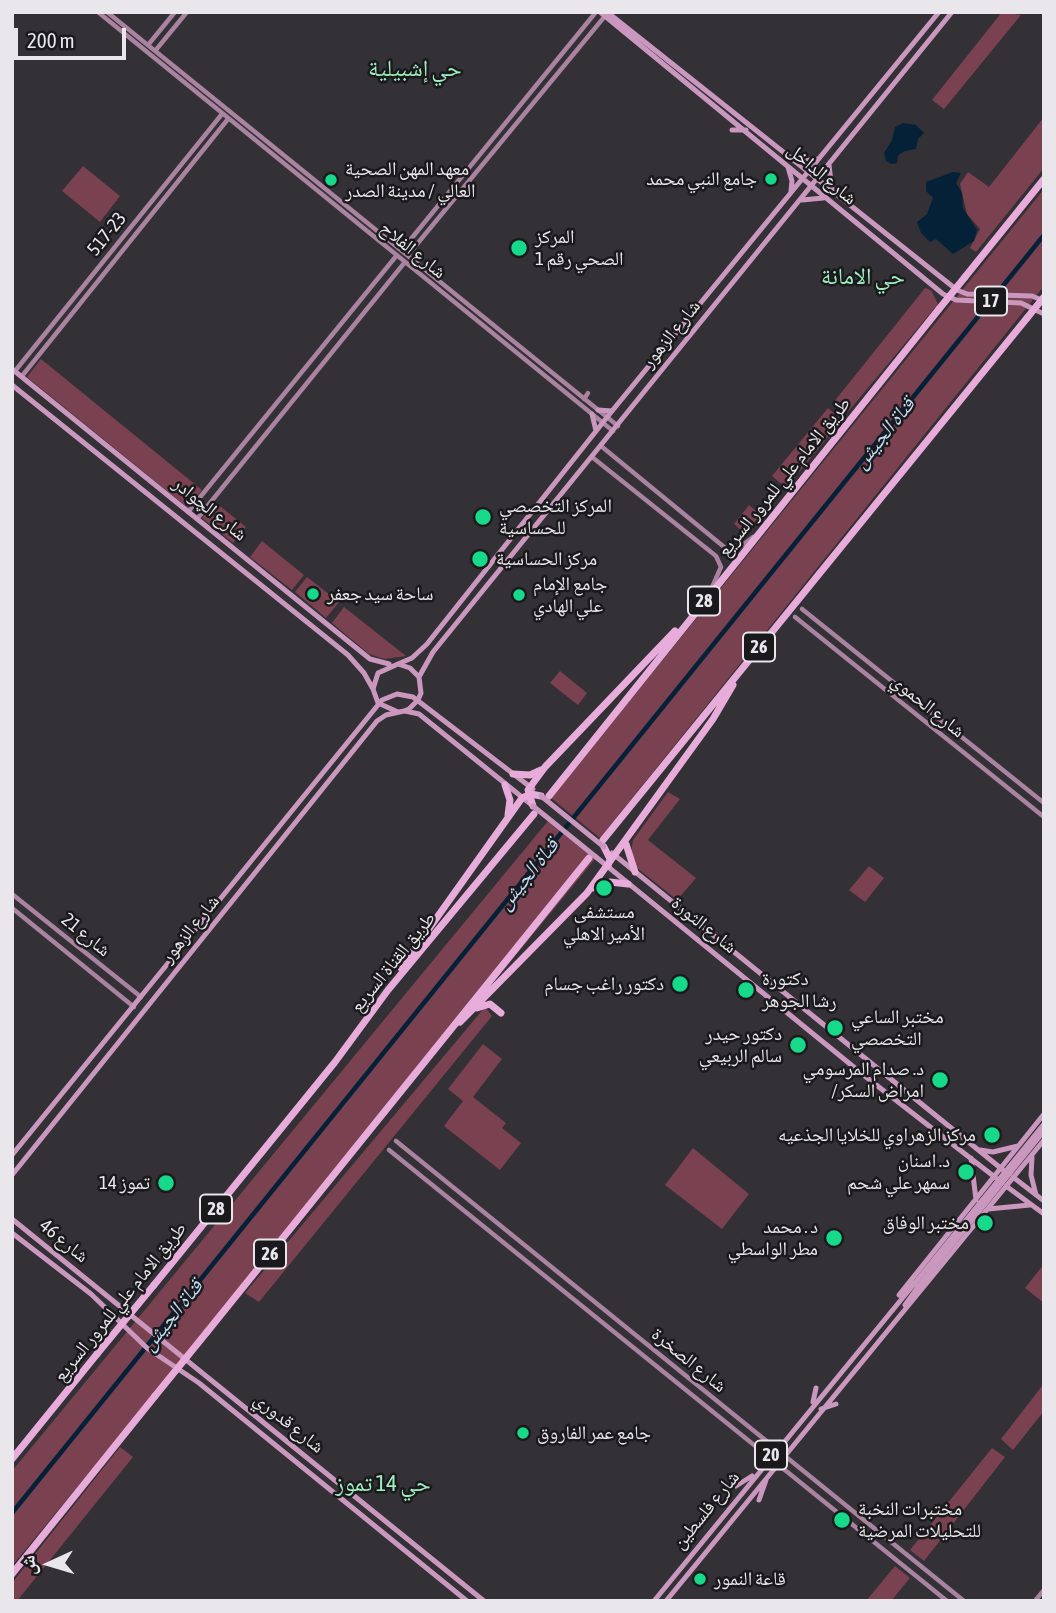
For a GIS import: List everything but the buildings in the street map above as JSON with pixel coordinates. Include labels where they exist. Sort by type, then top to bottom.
[{"type":"highway","name":"طريق الامام علي للمرور السريع","points":[[545,796],[1044,179]]},
{"type":"highway","name":"26","points":[[603,844],[740,671],[1044,299]]},
{"type":"highway","points":[[388,990],[411,951],[508,816],[528,794],[545,767],[657,647],[689,619]]},
{"type":"highway","points":[[446,1034],[587,893],[610,860],[626,843],[713,719],[740,671]]},
{"type":"highway","points":[[513,774],[530,775],[545,767]]},
{"type":"highway","points":[[505,785],[509,800],[508,816]]},
{"type":"highway","points":[[528,794],[545,796]]},
{"type":"highway","points":[[528,794],[533,810]]},
{"type":"highway","name":"طريق القناة السريع","points":[[278,1132],[533,810]]},
{"type":"highway","points":[[626,843],[629,863],[635,873]]},
{"type":"highway","points":[[603,844],[610,860]]},
{"type":"highway","name":"26","points":[[12,1574],[446,1034],[592,857]]},
{"type":"highway","points":[[592,857],[610,860]]},
{"type":"highway","points":[[587,893],[610,882],[628,884]]},
{"type":"highway","points":[[473,1009],[488,1004],[498,1010],[496,986]]},
{"type":"highway","name":"طريق الامام علي للمرور السريع","points":[[12,1459],[278,1132]]},
{"type":"main road","name":"شارع الزهور","points":[[373,689],[378,673],[412,658],[427,644],[612,411],[939,12]]},
{"type":"main road","name":"شارع الزهور","points":[[419,677],[433,652],[952,12]]},
{"type":"main road","name":"شارع الداخل","points":[[602,13],[646,43],[788,162],[803,180],[937,290],[956,300],[1021,303],[1044,314]]},
{"type":"main road","name":"شارع الداخل","points":[[602,13],[747,130],[788,162],[816,179],[945,281],[967,293],[1044,299]]},
{"type":"main road","points":[[646,43],[658,45]]},
{"type":"main road","points":[[732,130],[747,130]]},
{"type":"main road","points":[[789,197],[792,181],[788,162],[807,163],[823,156]]},
{"type":"main road","points":[[830,161],[828,177],[833,193]]},
{"type":"main road","points":[[796,204],[815,196],[827,200]]},
{"type":"main road","points":[[838,208],[844,201]]},
{"type":"main road","name":"شارع الچوادر","points":[[13,370],[370,659],[410,668],[419,677]]},
{"type":"main road","name":"شارع الچوادر","points":[[12,385],[340,649],[361,669],[378,703]]},
{"type":"main road","points":[[595,433],[595,412],[612,411]]},
{"type":"main road","points":[[418,700],[421,693],[419,677]]},
{"type":"main road","points":[[378,703],[397,694],[418,700],[513,774],[528,794]]},
{"type":"main road","name":"شارع الزهور","points":[[12,1175],[381,717],[401,712],[418,700]]},
{"type":"main road","name":"شارع الزهور","points":[[12,1155],[134,1008],[378,703]]},
{"type":"main road","points":[[378,703],[401,712],[419,714],[505,785],[528,794]]},
{"type":"main road","points":[[336,756],[344,763]]},
{"type":"main road","points":[[545,796],[603,844]]},
{"type":"main road","points":[[533,810],[592,857]]},
{"type":"main road","name":"شارع الثورة","points":[[610,860],[635,873],[1002,1169]]},
{"type":"main road","name":"شارع الثورة","points":[[610,860],[628,884],[995,1177]]},
{"type":"main road","points":[[86,1065],[96,1072]]},
{"type":"main road","points":[[893,1098],[901,1087]]},
{"type":"main road","name":"شارع فلسطين","points":[[654,1601],[890,1310],[1044,1114]]},
{"type":"main road","name":"شارع فلسطين","points":[[898,1317],[916,1285],[1044,1124]]},
{"type":"main road","name":"شارع فلسطين","points":[[890,1310],[916,1285],[1044,1131]]},
{"type":"main road","name":"شارع فلسطين","points":[[666,1601],[1044,1140]]},
{"type":"main road","points":[[978,1150],[993,1152],[1018,1146]]},
{"type":"main road","points":[[1032,1154],[1031,1175],[1036,1195]]},
{"type":"main road","points":[[971,1158],[976,1200]]},
{"type":"main road","points":[[1012,1177],[1044,1201]]},
{"type":"main road","points":[[1005,1185],[1044,1214]]},
{"type":"main road","points":[[988,1209],[1010,1205],[1031,1206]]},
{"type":"main road","name":"شارع 46","points":[[12,1219],[116,1303]]},
{"type":"main road","name":"شارع 46","points":[[12,1233],[110,1312]]},
{"type":"main road","name":"شارع قدوري","points":[[116,1303],[484,1601]]},
{"type":"main road","name":"شارع قدوري","points":[[110,1312],[147,1348],[207,1390],[467,1601]]},
{"type":"main road","points":[[207,1390],[213,1382]]},
{"type":"main road","points":[[813,1405],[816,1388]]},
{"type":"main road","points":[[821,1409],[835,1404]]},
{"type":"main road","points":[[265,1436],[271,1429]]},
{"type":"main road","points":[[758,1500],[768,1474]]},
{"type":"main road","points":[[736,1486],[755,1475]]},
{"type":"street","name":"شارع الفلاح","points":[[98,12],[405,262],[605,420],[618,426]]},
{"type":"street","name":"شارع الفلاح","points":[[107,12],[408,255],[423,264],[584,399],[595,412]]},
{"type":"street","points":[[148,45],[175,12]]},
{"type":"street","points":[[155,51],[187,12]]},
{"type":"street","points":[[402,250],[602,13]]},
{"type":"street","points":[[408,255],[602,13]]},
{"type":"street","name":"517-23","points":[[13,370],[222,114]]},
{"type":"street","name":"517-23","points":[[22,376],[228,119]]},
{"type":"street","points":[[467,171],[473,176]]},
{"type":"street","points":[[127,232],[133,237]]},
{"type":"street","points":[[188,512],[397,255]]},
{"type":"street","points":[[197,519],[405,262]]},
{"type":"street","points":[[298,377],[307,384]]},
{"type":"street","points":[[584,399],[588,393]]},
{"type":"street","name":"شارع الفلاح","points":[[605,420],[613,432]]},
{"type":"street","points":[[601,446],[729,551],[735,551],[754,537]]},
{"type":"street","points":[[592,457],[716,556],[721,566],[709,594]]},
{"type":"street","name":"شارع الحموي","points":[[802,609],[1044,803]]},
{"type":"street","name":"شارع الحموي","points":[[795,617],[1044,817]]},
{"type":"street","points":[[967,755],[973,747]]},
{"type":"street","name":"شارع 21","points":[[12,894],[142,998]]},
{"type":"street","name":"شارع 21","points":[[12,908],[134,1008]]},
{"type":"street","name":"شارع الصخرة","points":[[396,1141],[876,1527],[964,1601]]},
{"type":"street","points":[[399,1158],[400,1150],[406,1149]]},
{"type":"street","name":"شارع الصخرة","points":[[389,1150],[947,1601]]},
{"type":"street","points":[[868,1537],[876,1527]]},
{"type":"street","points":[[1035,1601],[1044,1590]]},
{"type":"shaded area","points":[[1002,12],[1021,15],[944,109],[932,100]]},
{"type":"shaded area","points":[[1044,117],[1044,168],[976,252],[970,248],[980,229],[967,214],[960,184],[968,172],[989,187]]},
{"type":"shaded area","points":[[83,166],[120,196],[100,222],[62,191]]},
{"type":"shaded area","points":[[1044,189],[1044,286],[600,838],[551,798]]},
{"type":"shaded area","points":[[925,288],[931,290],[938,304],[847,413],[833,403]]},
{"type":"shaded area","points":[[41,359],[202,490],[188,508],[27,377]]},
{"type":"shaded area","points":[[828,408],[842,420],[786,488],[772,476]]},
{"type":"shaded area","points":[[215,502],[246,527],[233,543],[202,518]]},
{"type":"shaded area","points":[[749,505],[762,516],[746,535],[734,524]]},
{"type":"shaded area","points":[[262,541],[304,575],[292,590],[250,557]]},
{"type":"shaded area","points":[[307,577],[339,602],[326,618],[295,592]]},
{"type":"shaded area","points":[[344,607],[406,656],[384,659],[369,654],[332,623]]},
{"type":"shaded area","points":[[560,671],[587,693],[578,705],[550,683]]},
{"type":"shaded area","points":[[668,792],[680,799],[648,840],[696,878],[677,900],[636,867],[631,853],[633,840]]},
{"type":"shaded area","points":[[548,821],[595,859],[12,1566],[12,1471]]},
{"type":"shaded area","points":[[869,866],[884,878],[865,902],[849,890]]},
{"type":"shaded area","points":[[485,1007],[492,1016],[259,1302],[245,1293]]},
{"type":"shaded area","points":[[483,1044],[502,1059],[473,1097],[506,1123],[502,1128],[521,1143],[500,1170],[444,1126],[463,1101],[448,1089]]},
{"type":"shaded area","points":[[693,1148],[749,1194],[722,1229],[665,1185]]},
{"type":"shaded area","points":[[1044,1264],[1044,1303],[1025,1288]]},
{"type":"shaded area","points":[[1042,1386],[1044,1411],[1013,1450],[1001,1439]]},
{"type":"shaded area","points":[[120,1447],[133,1457],[17,1601],[12,1601],[12,1583]]},
{"type":"shaded area","points":[[992,1448],[1005,1457],[924,1561],[910,1550]]},
{"type":"shaded area","points":[[895,1566],[910,1578],[891,1601],[866,1601]]},
{"type":"water","points":[[903,123],[916,125],[924,133],[918,139],[916,149],[898,155],[897,163],[891,164],[886,161],[884,153],[892,140],[895,127]]},
{"type":"water","points":[[953,172],[961,173],[956,183],[962,193],[963,208],[977,230],[974,241],[953,254],[936,239],[930,242],[921,233],[917,222],[927,214],[933,198],[926,191],[926,182]]},
{"type":"waterway","name":"قناة الجيش","points":[[12,1513],[1044,235]]},
{"type":"place","name":"جامع النبي محمد","points":[[771,179]]},
{"type":"place","name":"معهد المهن الصحية العالي / مدينة الصدر","points":[[331,180]]},
{"type":"place","name":"المركز الصحي رقم 1","points":[[519,248]]},
{"type":"place","name":"المركز التخصصي للحساسية","points":[[483,517]]},
{"type":"place","name":"مركز الحساسية","points":[[480,559]]},
{"type":"place","name":"ساحة سيد جعفر","points":[[313,594]]},
{"type":"place","name":"جامع الإمام علي الهادي","points":[[519,595]]},
{"type":"place","name":"مستشفى الأمير الاهلي","points":[[604,888]]},
{"type":"place","name":"دكتور راغب جسام","points":[[680,984]]},
{"type":"place","name":"دكتورة رشا الجوهر","points":[[746,990]]},
{"type":"place","name":"مختبر الساعي التخصصي","points":[[835,1028]]},
{"type":"place","name":"دكتور حيدر سالم الربيعي","points":[[798,1045]]},
{"type":"place","name":"د. صدام المرسومي /امراض السكر","points":[[940,1080]]},
{"type":"place","name":"مركز الزهراوي للخلايا الجذعيه","points":[[992,1135]]},
{"type":"place","name":"د. اسنان سمهر علي شحم","points":[[966,1172]]},
{"type":"place","name":"14 تموز","points":[[166,1183]]},
{"type":"place","name":"مختبر الوفاق","points":[[985,1223]]},
{"type":"place","name":"د . محمد مطر الواسطي","points":[[834,1238]]},
{"type":"place","name":"جامع عمر الفاروق","points":[[523,1433]]},
{"type":"place","name":"مختبرات النخبة للتحليلات المرضية","points":[[842,1520]]},
{"type":"place","name":"قاعة النمور","points":[[700,1579]]},
{"type":"district","name":"حي إشبيلية","points":[[415,69]]},
{"type":"district","name":"حي الامانة","points":[[863,277]]},
{"type":"district","name":"حي 14 تموز","points":[[383,1484]]}]
